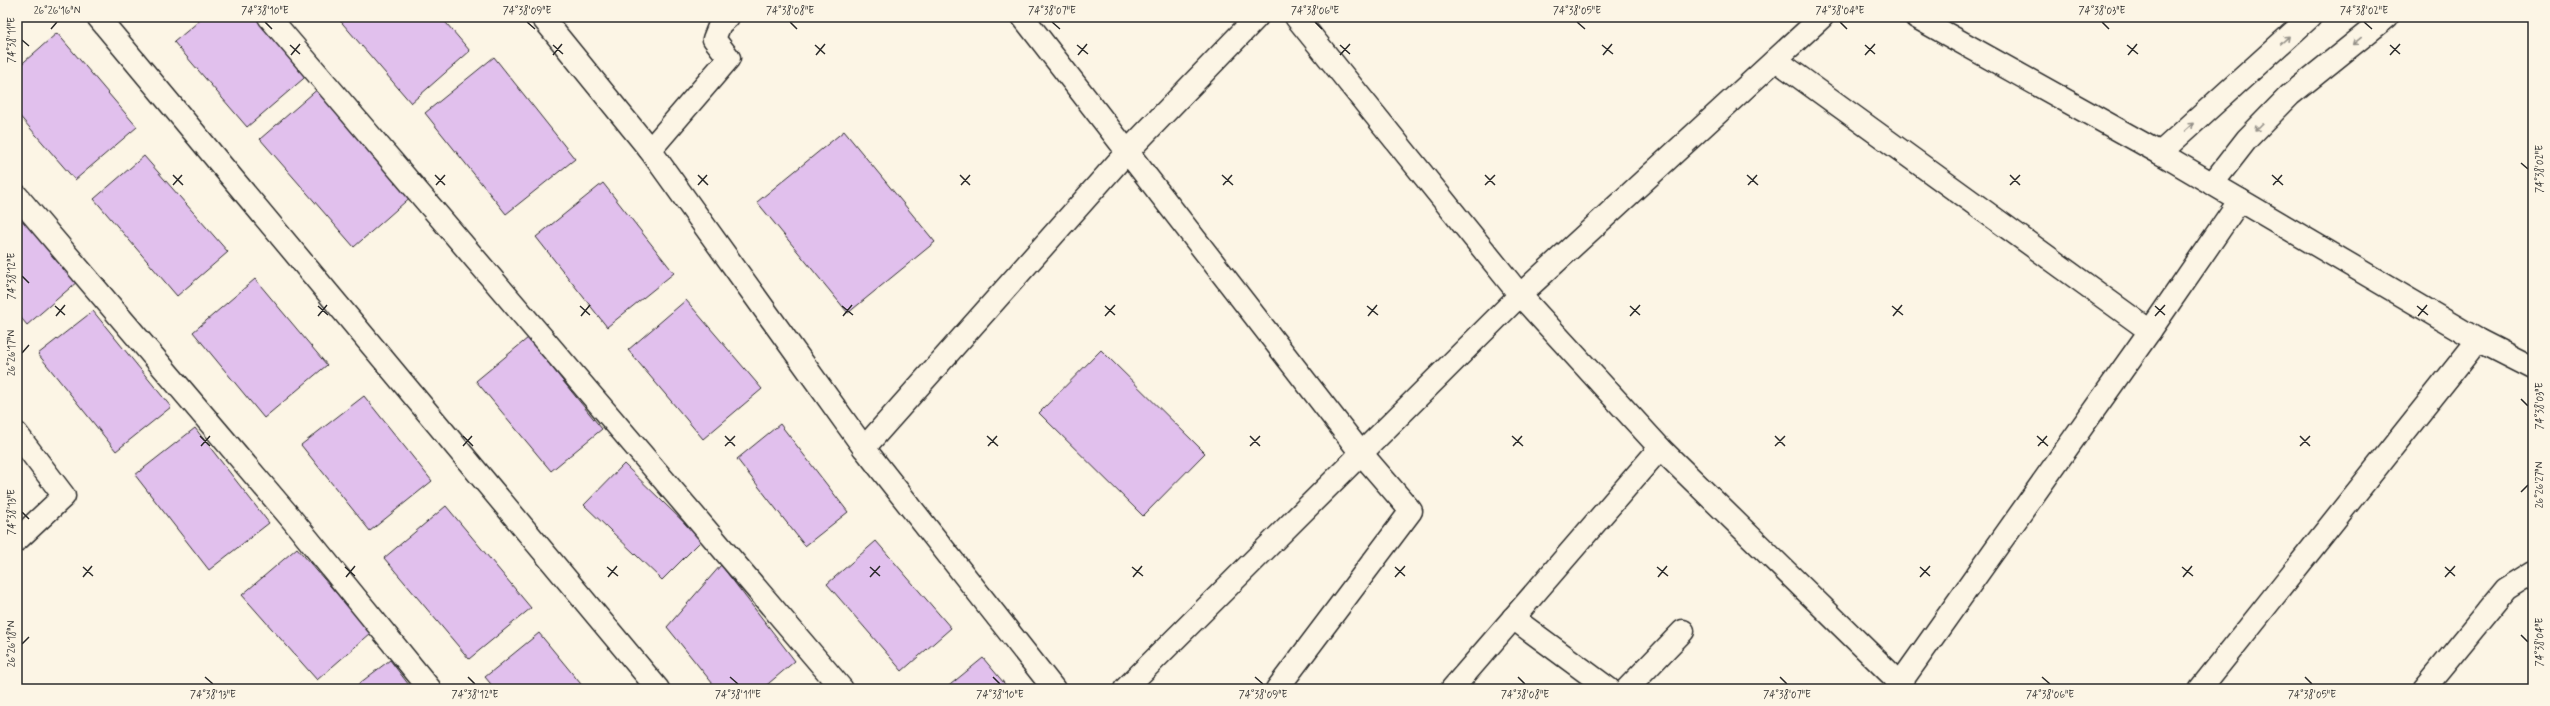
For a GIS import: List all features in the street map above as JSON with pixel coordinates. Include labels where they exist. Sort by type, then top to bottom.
[{"type":"street","points":[[98,17],[658,689]]},
{"type":"street","points":[[269,17],[842,689]]},
{"type":"street","points":[[542,17],[650,150],[864,448],[1054,689]]},
{"type":"street","points":[[650,150],[729,58],[714,39],[720,24],[728,17]]},
{"type":"street","points":[[1022,17],[1361,453],[1411,511],[1276,689]]},
{"type":"street","points":[[864,448],[1127,152],[1257,17]]},
{"type":"street","points":[[1296,17],[1520,295],[1660,448],[1898,686],[2150,331],[2240,200]]},
{"type":"street","points":[[1125,689],[1520,295],[1822,17]]},
{"type":"street","points":[[1916,17],[2160,153],[2478,340],[2533,368]]},
{"type":"street","points":[[2160,153],[2310,17]]},
{"type":"street","points":[[2212,184],[2247,139],[2290,95],[2387,17]]},
{"type":"street","points":[[1776,60],[2150,331]]},
{"type":"street","points":[[17,196],[285,511],[430,689]]},
{"type":"street","points":[[2200,689],[2478,340]]},
{"type":"street","points":[[17,434],[64,496],[17,540]]},
{"type":"street","points":[[1452,689],[1660,448]]},
{"type":"street","points":[[2424,689],[2506,589],[2533,572]]},
{"type":"street","points":[[1513,618],[1609,689]]},
{"type":"street","points":[[1627,689],[1683,631]]},
{"type":"building","points":[[204,17],[262,17],[310,73],[247,127],[174,42]]},
{"type":"building","points":[[337,17],[441,17],[470,51],[411,103]]},
{"type":"building","points":[[57,33],[137,127],[75,180],[17,113],[17,68]]},
{"type":"building","points":[[494,57],[575,159],[506,214],[425,113]]},
{"type":"building","points":[[320,87],[414,194],[354,247],[260,139]]},
{"type":"building","points":[[844,131],[935,242],[848,313],[757,202]]},
{"type":"building","points":[[144,156],[228,252],[177,296],[94,199]]},
{"type":"building","points":[[603,183],[674,273],[607,327],[536,237]]},
{"type":"building","points":[[17,211],[78,281],[27,325],[17,313]]},
{"type":"building","points":[[255,279],[327,365],[264,418],[193,332]]},
{"type":"building","points":[[686,300],[762,389],[703,439],[628,350]]},
{"type":"building","points":[[93,311],[171,407],[116,451],[38,354]]},
{"type":"building","points":[[528,338],[602,429],[551,471],[476,381]]},
{"type":"building","points":[[1101,350],[1205,453],[1143,516],[1039,413]]},
{"type":"building","points":[[364,396],[432,481],[370,531],[301,445]]},
{"type":"building","points":[[780,424],[848,512],[805,546],[737,459]]},
{"type":"building","points":[[195,428],[269,523],[209,570],[135,475]]},
{"type":"building","points":[[624,464],[702,540],[662,580],[584,505]]},
{"type":"building","points":[[446,506],[531,608],[469,659],[384,558]]},
{"type":"building","points":[[876,541],[951,628],[902,671],[827,584]]},
{"type":"building","points":[[297,548],[371,633],[317,680],[242,595]]},
{"type":"building","points":[[721,565],[795,661],[762,689],[717,689],[667,627]]},
{"type":"building","points":[[539,633],[585,689],[495,689],[485,677]]},
{"type":"building","points":[[983,658],[1009,689],[945,689]]},
{"type":"building","points":[[390,660],[412,689],[352,689]]}]
